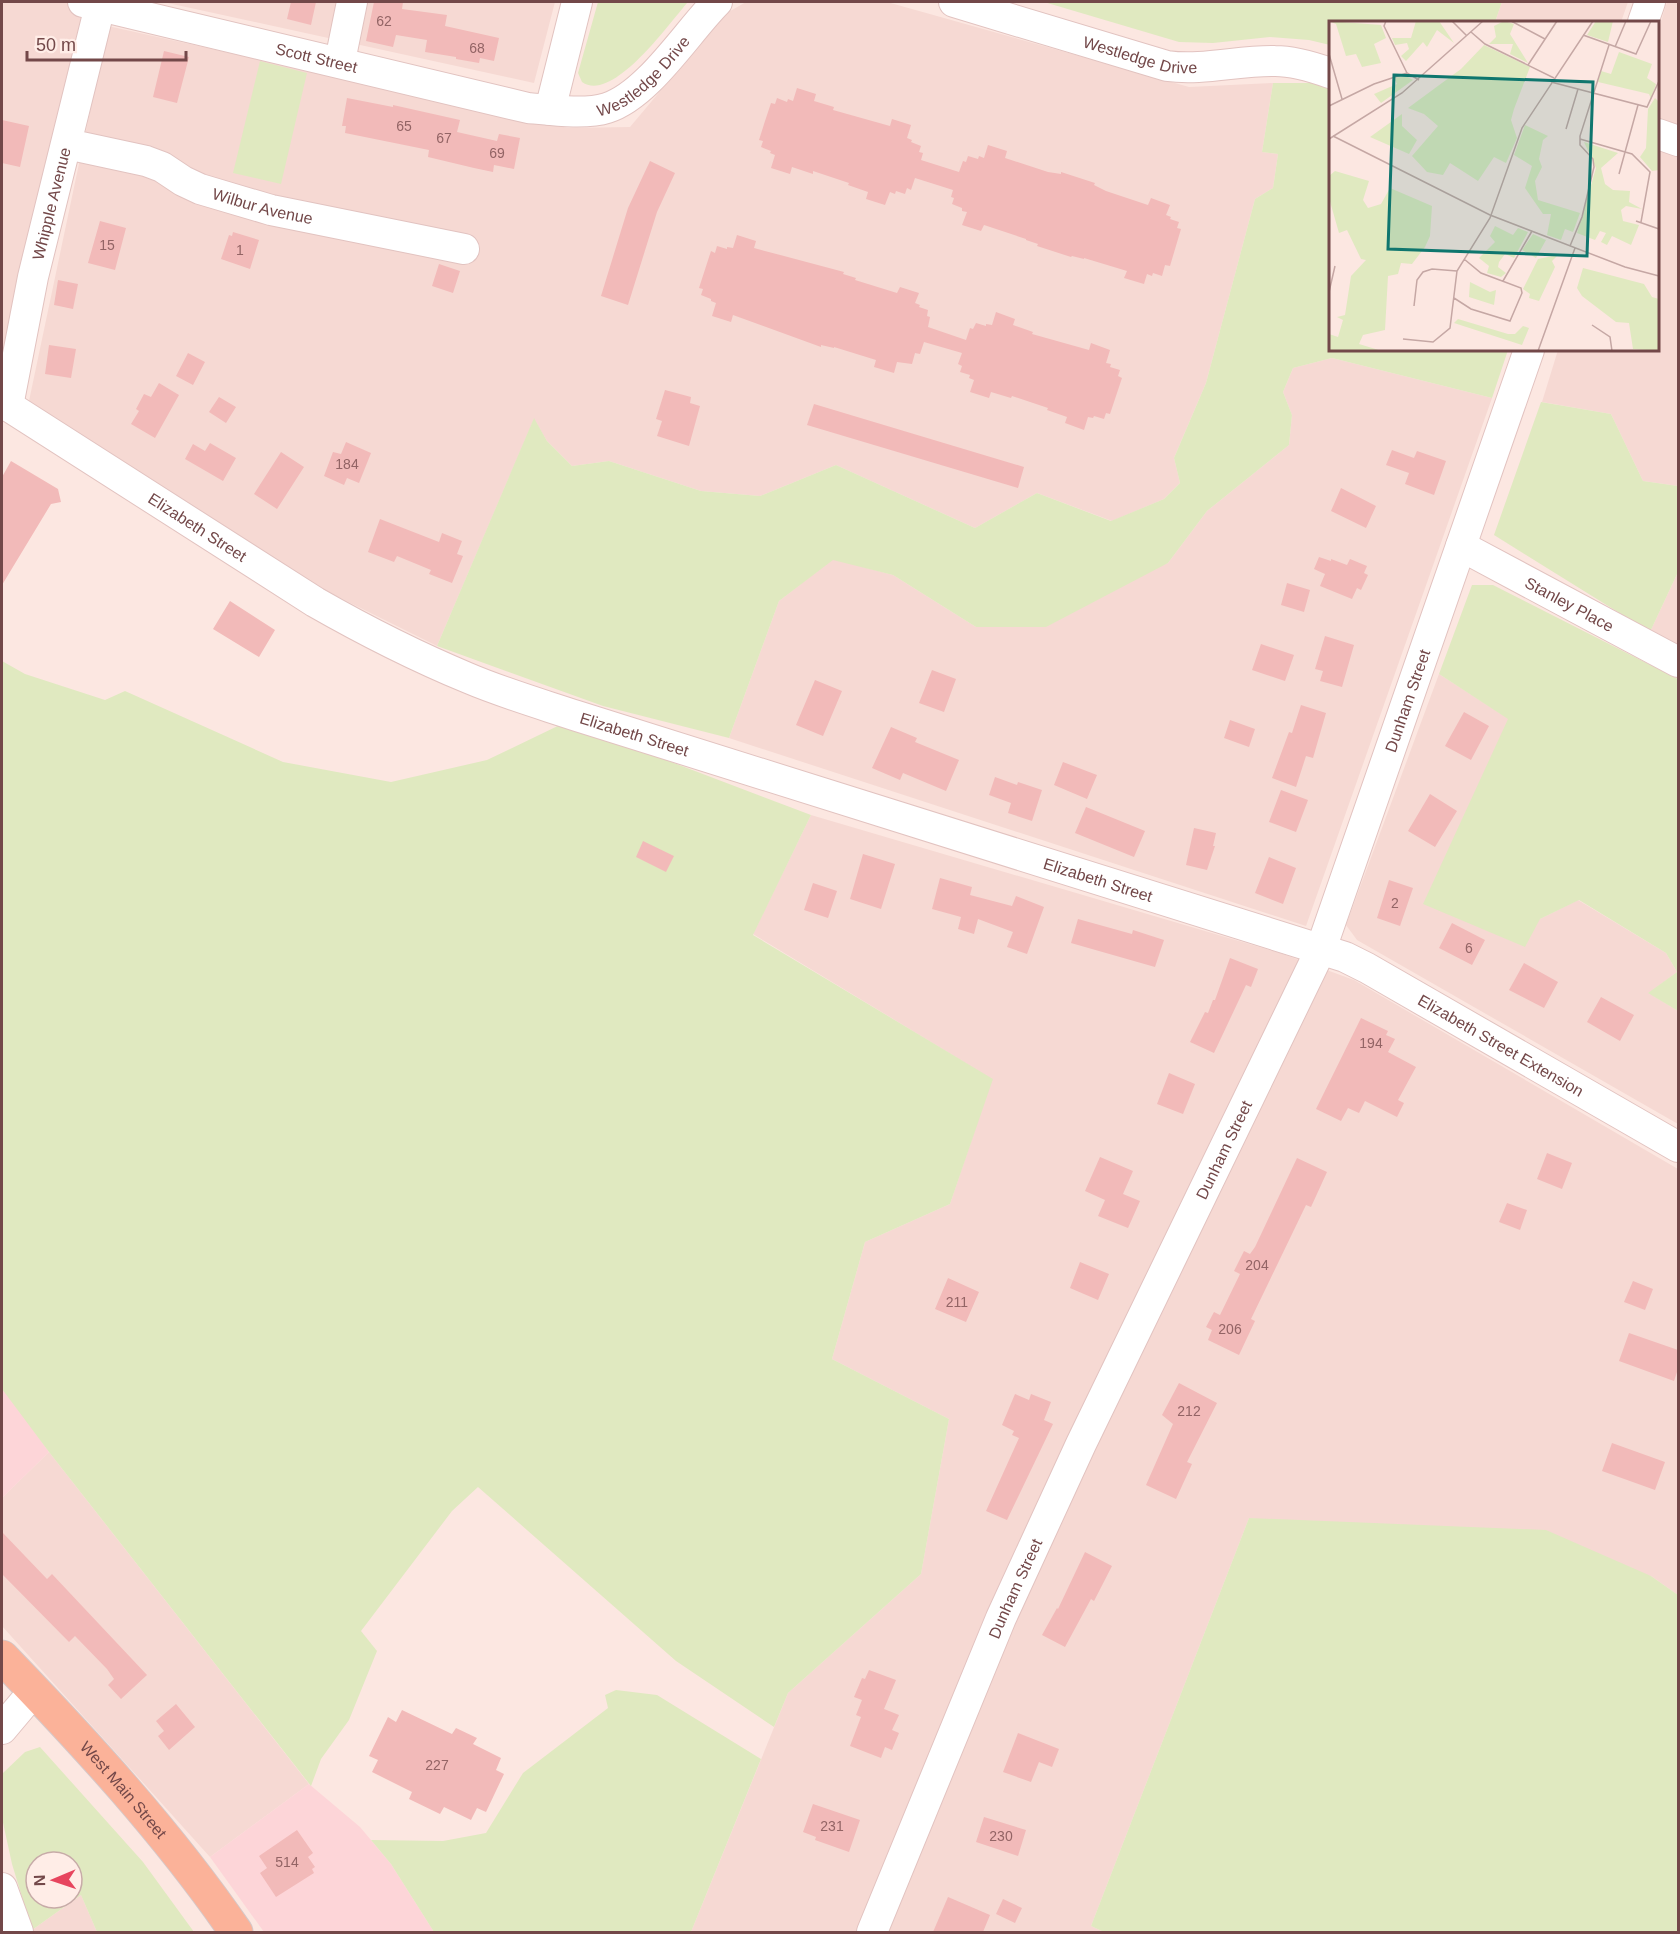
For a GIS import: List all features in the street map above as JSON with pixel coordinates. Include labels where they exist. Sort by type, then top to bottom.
[{"type":"main road","name":"West Main Street","points":[[2,1657],[169,1842],[236,1932]]},
{"type":"street","points":[[340,61],[352,2]]},
{"type":"street","points":[[550,110],[577,2]]},
{"type":"street","name":"Westledge Drive","points":[[550,110],[592,111],[606,109],[622,100],[663,64],[717,2]]},
{"type":"street","name":"Westledge Drive","points":[[954,2],[1167,66],[1195,68],[1276,61],[1306,65],[1329,73]]},
{"type":"street","points":[[1643,21],[1650,2]]},
{"type":"street","name":"Scott Street","points":[[95,3],[528,108],[550,110]]},
{"type":"street","name":"Whipple Avenue","points":[[5,404],[33,277],[67,144],[95,3]]},
{"type":"street","points":[[1659,135],[1678,141]]},
{"type":"street","name":"Wilbur Avenue","points":[[67,144],[154,164],[200,189],[271,210],[464,249]]},
{"type":"street","name":"Dunham Street","points":[[872,1932],[1001,1618],[1081,1444],[1321,949],[1529,351]]},
{"type":"street","name":"Elizabeth Street","points":[[5,404],[315,602],[388,641],[468,678],[577,716],[1321,949]]},
{"type":"street","name":"Stanley Place","points":[[1461,546],[1678,663]]},
{"type":"street","name":"Elizabeth Street Extension","points":[[1321,949],[1367,968],[1678,1147]]},
{"type":"street","points":[[2,1729],[34,1690]]},
{"type":"street","points":[[2,1888],[18,1932]]},
{"type":"shaded area","points":[[2,2],[87,2],[2,379]]},
{"type":"shaded area","points":[[163,2],[555,2],[534,83]]},
{"type":"shaded area","points":[[746,2],[887,2],[1189,87],[1273,83],[1262,152],[1278,154],[1273,188],[1255,199],[1206,383],[1174,458],[1180,483],[1164,499],[1112,521],[1037,493],[975,528],[836,465],[760,496],[701,491],[609,461],[572,466],[547,441],[534,419],[437,646],[288,572],[29,401],[108,26],[568,128],[630,127],[725,14]]},
{"type":"shaded area","points":[[1502,2],[1628,2],[1621,21],[1495,21]]},
{"type":"shaded area","points":[[1667,2],[1678,2],[1678,486],[1643,481],[1611,414],[1542,402],[1558,351],[1659,351],[1659,28]]},
{"type":"shaded area","points":[[1332,358],[1492,398],[1306,926],[729,738],[779,601],[833,559],[893,575],[976,627],[1168,563],[1207,511],[1289,445],[1292,415],[1283,392],[1293,368]]},
{"type":"shaded area","points":[[1678,572],[1678,647],[1650,632]]},
{"type":"shaded area","points":[[1439,674],[1509,719],[1424,904],[1540,919],[1578,900],[1666,953],[1677,972],[1649,993],[1678,1011],[1678,1124],[1357,940],[1346,925]]},
{"type":"shaded area","points":[[811,815],[1280,953],[1354,980],[1678,1169],[1678,1595],[1651,1576],[1249,1518],[1091,1926],[1104,1932],[691,1932],[788,1693],[921,1574],[949,1419],[832,1359],[865,1242],[950,1204],[992,1079],[753,934]]},
{"type":"shaded area","points":[[2,1386],[49,1452],[2,1498]]},
{"type":"shaded area","points":[[49,1452],[309,1784],[210,1857],[2,1626],[2,1498]]},
{"type":"shaded area","points":[[309,1784],[360,1827],[391,1864],[434,1932],[264,1932],[210,1857]]},
{"type":"shaded area","points":[[84,1902],[97,1932],[32,1932],[60,1910],[84,1910]]},
{"type":"green space","points":[[598,2],[688,2],[640,58],[609,82],[595,86],[582,82],[578,73]]},
{"type":"green space","points":[[1044,2],[1502,2],[1495,21],[1329,21],[1329,45],[1309,40],[1270,37],[1213,43],[1179,42]]},
{"type":"green space","points":[[260,61],[307,73],[281,184],[233,173]]},
{"type":"green space","points":[[1273,83],[1315,83],[1329,90],[1329,351],[1508,351],[1492,398],[1332,358],[1293,368],[1283,392],[1292,415],[1289,445],[1207,511],[1168,563],[1046,627],[976,627],[893,575],[833,560],[779,601],[729,738],[603,706],[437,646],[534,418],[547,441],[572,466],[609,461],[701,491],[760,496],[836,465],[975,528],[1037,493],[1111,521],[1164,499],[1180,483],[1174,458],[1206,383],[1255,199],[1273,188],[1278,154],[1262,152]]},
{"type":"green space","points":[[1541,402],[1611,414],[1643,481],[1678,486],[1678,572],[1650,632],[1494,535]]},
{"type":"green space","points":[[1472,585],[1493,585],[1678,679],[1678,1011],[1648,993],[1677,972],[1666,953],[1579,900],[1540,919],[1525,947],[1423,904],[1508,719],[1439,674]]},
{"type":"green space","points":[[2,661],[25,674],[105,700],[125,691],[283,762],[391,782],[487,760],[566,722],[811,815],[753,935],[993,1079],[950,1204],[865,1242],[832,1359],[949,1419],[921,1574],[788,1693],[774,1727],[676,1661],[478,1487],[452,1511],[361,1631],[377,1651],[349,1720],[321,1759],[311,1786],[2,1389]]},
{"type":"green space","points":[[1249,1518],[1546,1530],[1651,1576],[1678,1595],[1678,1932],[1104,1932],[1091,1926]]},
{"type":"green space","points":[[616,1690],[657,1695],[761,1759],[691,1932],[434,1932],[391,1864],[371,1840],[443,1841],[486,1833],[523,1773],[608,1708],[605,1695]]},
{"type":"green space","points":[[40,1747],[143,1862],[194,1932],[97,1932],[84,1902],[84,1850],[24,1850],[24,1904],[2,1818],[3,1773],[25,1752]]},
{"type":"green space","points":[[26,1910],[60,1910],[32,1930]]},
{"type":"building","points":[[291,2],[316,2],[311,25],[287,19]]},
{"type":"building","points":[[374,2],[403,2],[402,9],[447,15],[445,26],[499,38],[494,61],[480,58],[479,63],[425,52],[427,40],[396,35],[393,47],[366,41]]},
{"type":"building","points":[[164,51],[189,57],[177,103],[153,97]]},
{"type":"building","points":[[797,88],[816,94],[814,101],[834,107],[833,110],[890,126],[892,119],[911,125],[907,138],[921,146],[919,152],[923,153],[921,160],[959,172],[963,161],[966,162],[968,156],[984,158],[988,145],[1007,151],[1005,158],[1048,172],[1061,174],[1061,172],[1095,183],[1094,185],[1106,191],[1148,205],[1151,198],[1170,205],[1166,215],[1179,222],[1177,228],[1181,229],[1170,266],[1165,265],[1162,276],[1147,274],[1144,284],[1124,278],[1127,271],[1084,258],[1071,257],[984,225],[981,231],[962,225],[967,212],[952,204],[953,190],[915,178],[911,190],[907,188],[905,194],[890,192],[885,205],[866,199],[868,192],[848,185],[849,183],[813,171],[813,174],[792,167],[790,174],[771,168],[775,155],[761,147],[763,141],[759,140],[765,121],[771,103],[775,104],[777,98],[787,102],[788,99],[793,101]]},
{"type":"building","points":[[347,98],[393,107],[393,105],[460,120],[457,132],[497,141],[499,134],[520,138],[514,169],[494,165],[493,172],[474,168],[428,157],[429,150],[345,133],[346,126],[342,126]]},
{"type":"building","points":[[2,120],[29,126],[20,167],[2,163]]},
{"type":"building","points":[[650,161],[675,173],[657,212],[628,305],[601,296],[628,208]]},
{"type":"building","points":[[100,221],[126,228],[115,270],[88,263]]},
{"type":"building","points":[[233,232],[259,240],[250,269],[221,259],[229,235],[232,236]]},
{"type":"building","points":[[737,235],[756,241],[754,248],[844,272],[843,274],[856,278],[855,280],[897,293],[900,287],[919,293],[915,303],[928,310],[927,316],[930,317],[928,327],[966,340],[970,328],[973,329],[976,323],[992,325],[996,312],[1015,319],[1013,325],[1033,332],[1032,334],[1089,350],[1091,343],[1110,350],[1106,363],[1120,370],[1118,376],[1122,378],[1110,414],[1106,413],[1104,419],[1088,417],[1084,430],[1065,423],[1067,417],[1047,410],[1048,408],[1012,396],[1011,398],[991,392],[989,398],[970,392],[974,380],[969,378],[970,375],[960,372],[962,366],[958,364],[962,353],[924,342],[920,354],[915,353],[912,364],[897,362],[894,373],[874,367],[876,360],[834,347],[821,345],[821,347],[733,315],[731,322],[712,316],[716,303],[701,295],[703,289],[699,288],[711,251],[715,253],[717,246],[733,248]]},
{"type":"building","points":[[439,264],[460,271],[453,293],[432,286]]},
{"type":"building","points":[[58,280],[78,284],[73,309],[54,305]]},
{"type":"building","points":[[49,345],[76,349],[71,378],[45,374]]},
{"type":"building","points":[[188,353],[205,362],[193,385],[176,376]]},
{"type":"building","points":[[159,383],[179,395],[155,438],[131,424],[139,411],[136,409],[144,394],[151,397]]},
{"type":"building","points":[[665,390],[691,397],[690,403],[700,406],[689,446],[657,436],[662,421],[656,419]]},
{"type":"building","points":[[219,397],[236,407],[226,423],[209,412]]},
{"type":"building","points":[[814,404],[1024,467],[1018,488],[807,425]]},
{"type":"building","points":[[346,442],[371,453],[359,483],[347,478],[344,485],[324,476],[333,452],[341,454]]},
{"type":"building","points":[[210,443],[236,458],[223,481],[185,459],[193,444],[205,451]]},
{"type":"building","points":[[1392,450],[1414,458],[1417,451],[1446,461],[1434,495],[1405,484],[1409,473],[1386,465]]},
{"type":"building","points":[[281,452],[304,467],[277,509],[254,494]]},
{"type":"building","points":[[11,461],[58,489],[61,502],[51,504],[2,585],[2,477]]},
{"type":"building","points":[[1341,488],[1376,506],[1366,528],[1331,511]]},
{"type":"building","points":[[380,519],[439,542],[442,533],[462,541],[457,554],[463,556],[452,583],[429,574],[431,570],[397,556],[394,562],[368,552]]},
{"type":"building","points":[[1319,557],[1347,565],[1350,559],[1367,566],[1364,573],[1368,575],[1361,590],[1357,588],[1352,599],[1320,586],[1325,574],[1314,569]]},
{"type":"building","points":[[1287,583],[1310,590],[1304,612],[1281,605]]},
{"type":"building","points":[[230,601],[275,630],[259,657],[213,629]]},
{"type":"building","points":[[1325,636],[1354,645],[1342,687],[1320,681],[1323,671],[1315,669]]},
{"type":"building","points":[[1261,644],[1294,655],[1285,681],[1252,670]]},
{"type":"building","points":[[932,670],[956,679],[944,712],[919,703]]},
{"type":"building","points":[[815,680],[842,691],[823,736],[796,725]]},
{"type":"building","points":[[1301,705],[1326,713],[1313,758],[1306,756],[1296,787],[1272,778],[1289,732],[1292,733]]},
{"type":"building","points":[[1464,712],[1489,726],[1471,760],[1445,746]]},
{"type":"building","points":[[1230,720],[1255,729],[1249,747],[1224,738]]},
{"type":"building","points":[[891,727],[917,738],[915,742],[959,760],[946,791],[903,773],[900,780],[872,768]]},
{"type":"building","points":[[1063,762],[1097,775],[1087,799],[1054,785]]},
{"type":"building","points":[[995,777],[1017,785],[1018,782],[1042,790],[1032,821],[1008,813],[1011,803],[989,795]]},
{"type":"building","points":[[1281,790],[1308,800],[1296,832],[1269,822]]},
{"type":"building","points":[[1430,794],[1457,811],[1435,847],[1408,831]]},
{"type":"building","points":[[1086,807],[1145,831],[1134,857],[1075,833]]},
{"type":"building","points":[[1194,828],[1216,833],[1213,846],[1215,846],[1207,870],[1186,865]]},
{"type":"building","points":[[643,841],[674,856],[666,872],[636,857]]},
{"type":"building","points":[[863,854],[895,864],[881,909],[850,899]]},
{"type":"building","points":[[1269,857],[1296,868],[1283,904],[1255,893]]},
{"type":"building","points":[[940,878],[972,887],[970,895],[1012,906],[1016,896],[1044,907],[1027,954],[1007,947],[1013,932],[978,919],[974,934],[958,929],[961,917],[932,909]]},
{"type":"building","points":[[1389,880],[1413,888],[1400,926],[1377,918]]},
{"type":"building","points":[[813,883],[837,891],[828,918],[804,910]]},
{"type":"building","points":[[1078,919],[1132,934],[1133,930],[1164,940],[1155,967],[1071,943]]},
{"type":"building","points":[[1452,923],[1485,940],[1472,965],[1439,948]]},
{"type":"building","points":[[1230,958],[1258,969],[1251,987],[1246,985],[1214,1053],[1190,1042],[1205,1012],[1208,1013],[1215,1000]]},
{"type":"building","points":[[1524,963],[1558,982],[1544,1008],[1509,990]]},
{"type":"building","points":[[1601,997],[1634,1015],[1620,1041],[1587,1022]]},
{"type":"building","points":[[1361,1018],[1388,1031],[1386,1035],[1395,1039],[1388,1052],[1416,1067],[1398,1100],[1404,1103],[1397,1117],[1365,1101],[1359,1113],[1348,1108],[1341,1121],[1316,1109]]},
{"type":"building","points":[[1169,1073],[1195,1084],[1183,1114],[1157,1104]]},
{"type":"building","points":[[1547,1153],[1572,1163],[1562,1189],[1537,1179]]},
{"type":"building","points":[[1100,1157],[1133,1171],[1123,1194],[1140,1201],[1128,1228],[1098,1216],[1105,1200],[1085,1191]]},
{"type":"building","points":[[1297,1158],[1327,1172],[1311,1207],[1306,1205],[1251,1319],[1255,1321],[1239,1355],[1208,1340],[1212,1330],[1206,1327],[1214,1312],[1220,1315],[1240,1274],[1234,1271],[1244,1251],[1250,1254],[1255,1247]]},
{"type":"building","points":[[1507,1203],[1527,1210],[1520,1230],[1499,1222]]},
{"type":"building","points":[[1080,1262],[1109,1274],[1098,1300],[1070,1288]]},
{"type":"building","points":[[948,1278],[979,1292],[966,1322],[935,1309]]},
{"type":"building","points":[[1633,1281],[1653,1289],[1645,1310],[1624,1302]]},
{"type":"building","points":[[1629,1333],[1678,1350],[1678,1369],[1674,1381],[1619,1361]]},
{"type":"building","points":[[1179,1383],[1217,1403],[1187,1462],[1192,1464],[1176,1499],[1146,1485],[1173,1424],[1162,1415]]},
{"type":"building","points":[[1015,1394],[1029,1400],[1031,1394],[1051,1402],[1044,1420],[1053,1424],[1007,1520],[986,1511],[1019,1438],[1012,1435],[1014,1431],[1002,1425]]},
{"type":"building","points":[[1612,1443],[1665,1462],[1655,1490],[1602,1471]]},
{"type":"building","points":[[2,1532],[47,1579],[52,1574],[147,1675],[121,1699],[108,1685],[114,1679],[107,1669],[75,1636],[69,1642],[2,1574]]},
{"type":"building","points":[[1085,1552],[1112,1566],[1094,1601],[1091,1599],[1065,1647],[1042,1635],[1058,1609]]},
{"type":"building","points":[[869,1670],[896,1680],[884,1709],[899,1715],[892,1730],[899,1733],[892,1750],[885,1747],[881,1758],[850,1746],[861,1717],[856,1715],[862,1700],[854,1697],[862,1678],[865,1679]]},
{"type":"building","points":[[176,1704],[195,1727],[169,1750],[158,1736],[164,1731],[156,1721]]},
{"type":"building","points":[[402,1710],[452,1734],[456,1728],[477,1738],[473,1744],[501,1758],[496,1770],[504,1774],[486,1812],[477,1808],[471,1820],[444,1807],[440,1814],[409,1799],[412,1792],[372,1772],[378,1760],[369,1756],[388,1717],[396,1722]]},
{"type":"building","points":[[1018,1733],[1059,1749],[1052,1767],[1039,1762],[1031,1782],[1003,1772]]},
{"type":"building","points":[[813,1804],[860,1820],[849,1852],[815,1840],[816,1837],[803,1832]]},
{"type":"building","points":[[984,1817],[1026,1830],[1018,1856],[976,1842]]},
{"type":"building","points":[[297,1830],[313,1853],[308,1857],[315,1867],[312,1869],[314,1873],[276,1897],[260,1873],[267,1868],[259,1856]]},
{"type":"building","points":[[948,1897],[990,1915],[983,1932],[933,1932]]},
{"type":"building","points":[[1003,1899],[1022,1908],[1015,1923],[996,1914]]}]
